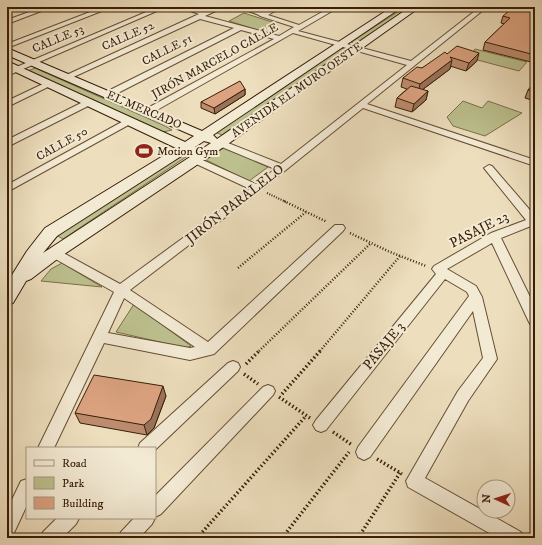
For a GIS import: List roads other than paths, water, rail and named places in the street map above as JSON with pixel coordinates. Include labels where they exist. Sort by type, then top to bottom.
[{"type":"main road","name":"AVENIDA EL MURO OESTE","points":[[7,298],[39,246],[52,232],[204,136],[398,7]]},
{"type":"main road","name":"AVENIDA EL MURO OESTE","points":[[19,280],[54,253],[220,143],[416,7]]},
{"type":"main road","name":"EL MERCADO","points":[[7,51],[220,143]]},
{"type":"main road","name":"EL MERCADO","points":[[7,64],[186,147],[199,157]]},
{"type":"street","points":[[7,22],[49,7]]},
{"type":"street","points":[[7,46],[109,7]]},
{"type":"street","name":"CALLE 53","points":[[7,74],[163,7]]},
{"type":"street","points":[[182,7],[202,16],[239,28],[280,38]]},
{"type":"street","name":"CALLE 52","points":[[66,77],[221,7]]},
{"type":"street","points":[[241,7],[300,27]]},
{"type":"street","points":[[263,15],[279,7]]},
{"type":"street","name":"JIRÓN MARCELO CALLE","points":[[147,112],[336,7]]},
{"type":"street","name":"JIRÓN PARALELO","points":[[46,447],[121,290],[257,188],[484,7]]},
{"type":"street","points":[[501,7],[534,14]]},
{"type":"street","name":"CALLE 51","points":[[107,95],[239,28]]},
{"type":"street","points":[[292,31],[412,64]]},
{"type":"street","points":[[7,104],[50,84]]},
{"type":"street","points":[[7,144],[89,102]]},
{"type":"street","points":[[362,105],[535,162]]},
{"type":"street","name":"CALLE 50","points":[[7,189],[129,121]]},
{"type":"street","name":"EL MERCADO","points":[[220,143],[282,168]]},
{"type":"street","points":[[199,157],[257,188]]},
{"type":"street","points":[[489,168],[516,203],[534,222]]},
{"type":"street","name":"PASAJE 23","points":[[441,271],[495,236],[534,222]]},
{"type":"street","points":[[100,337],[190,354],[209,350],[339,228]]},
{"type":"street","points":[[495,236],[535,320]]},
{"type":"street","points":[[54,253],[121,290],[209,350]]},
{"type":"street","points":[[441,271],[472,289],[476,297],[490,359],[463,396],[414,481],[515,538]]},
{"type":"street","name":"PASAJE 3","points":[[321,424],[434,283],[441,271]]},
{"type":"street","points":[[359,449],[476,297]]},
{"type":"street","points":[[147,447],[239,366]]},
{"type":"street","points":[[156,507],[273,394]]},
{"type":"street","points":[[7,528],[26,489]]},
{"type":"street","points":[[49,538],[69,519]]},
{"type":"street","points":[[127,538],[145,519]]},
{"type":"place","name":"Motion Gym","points":[[144,151]]}]
